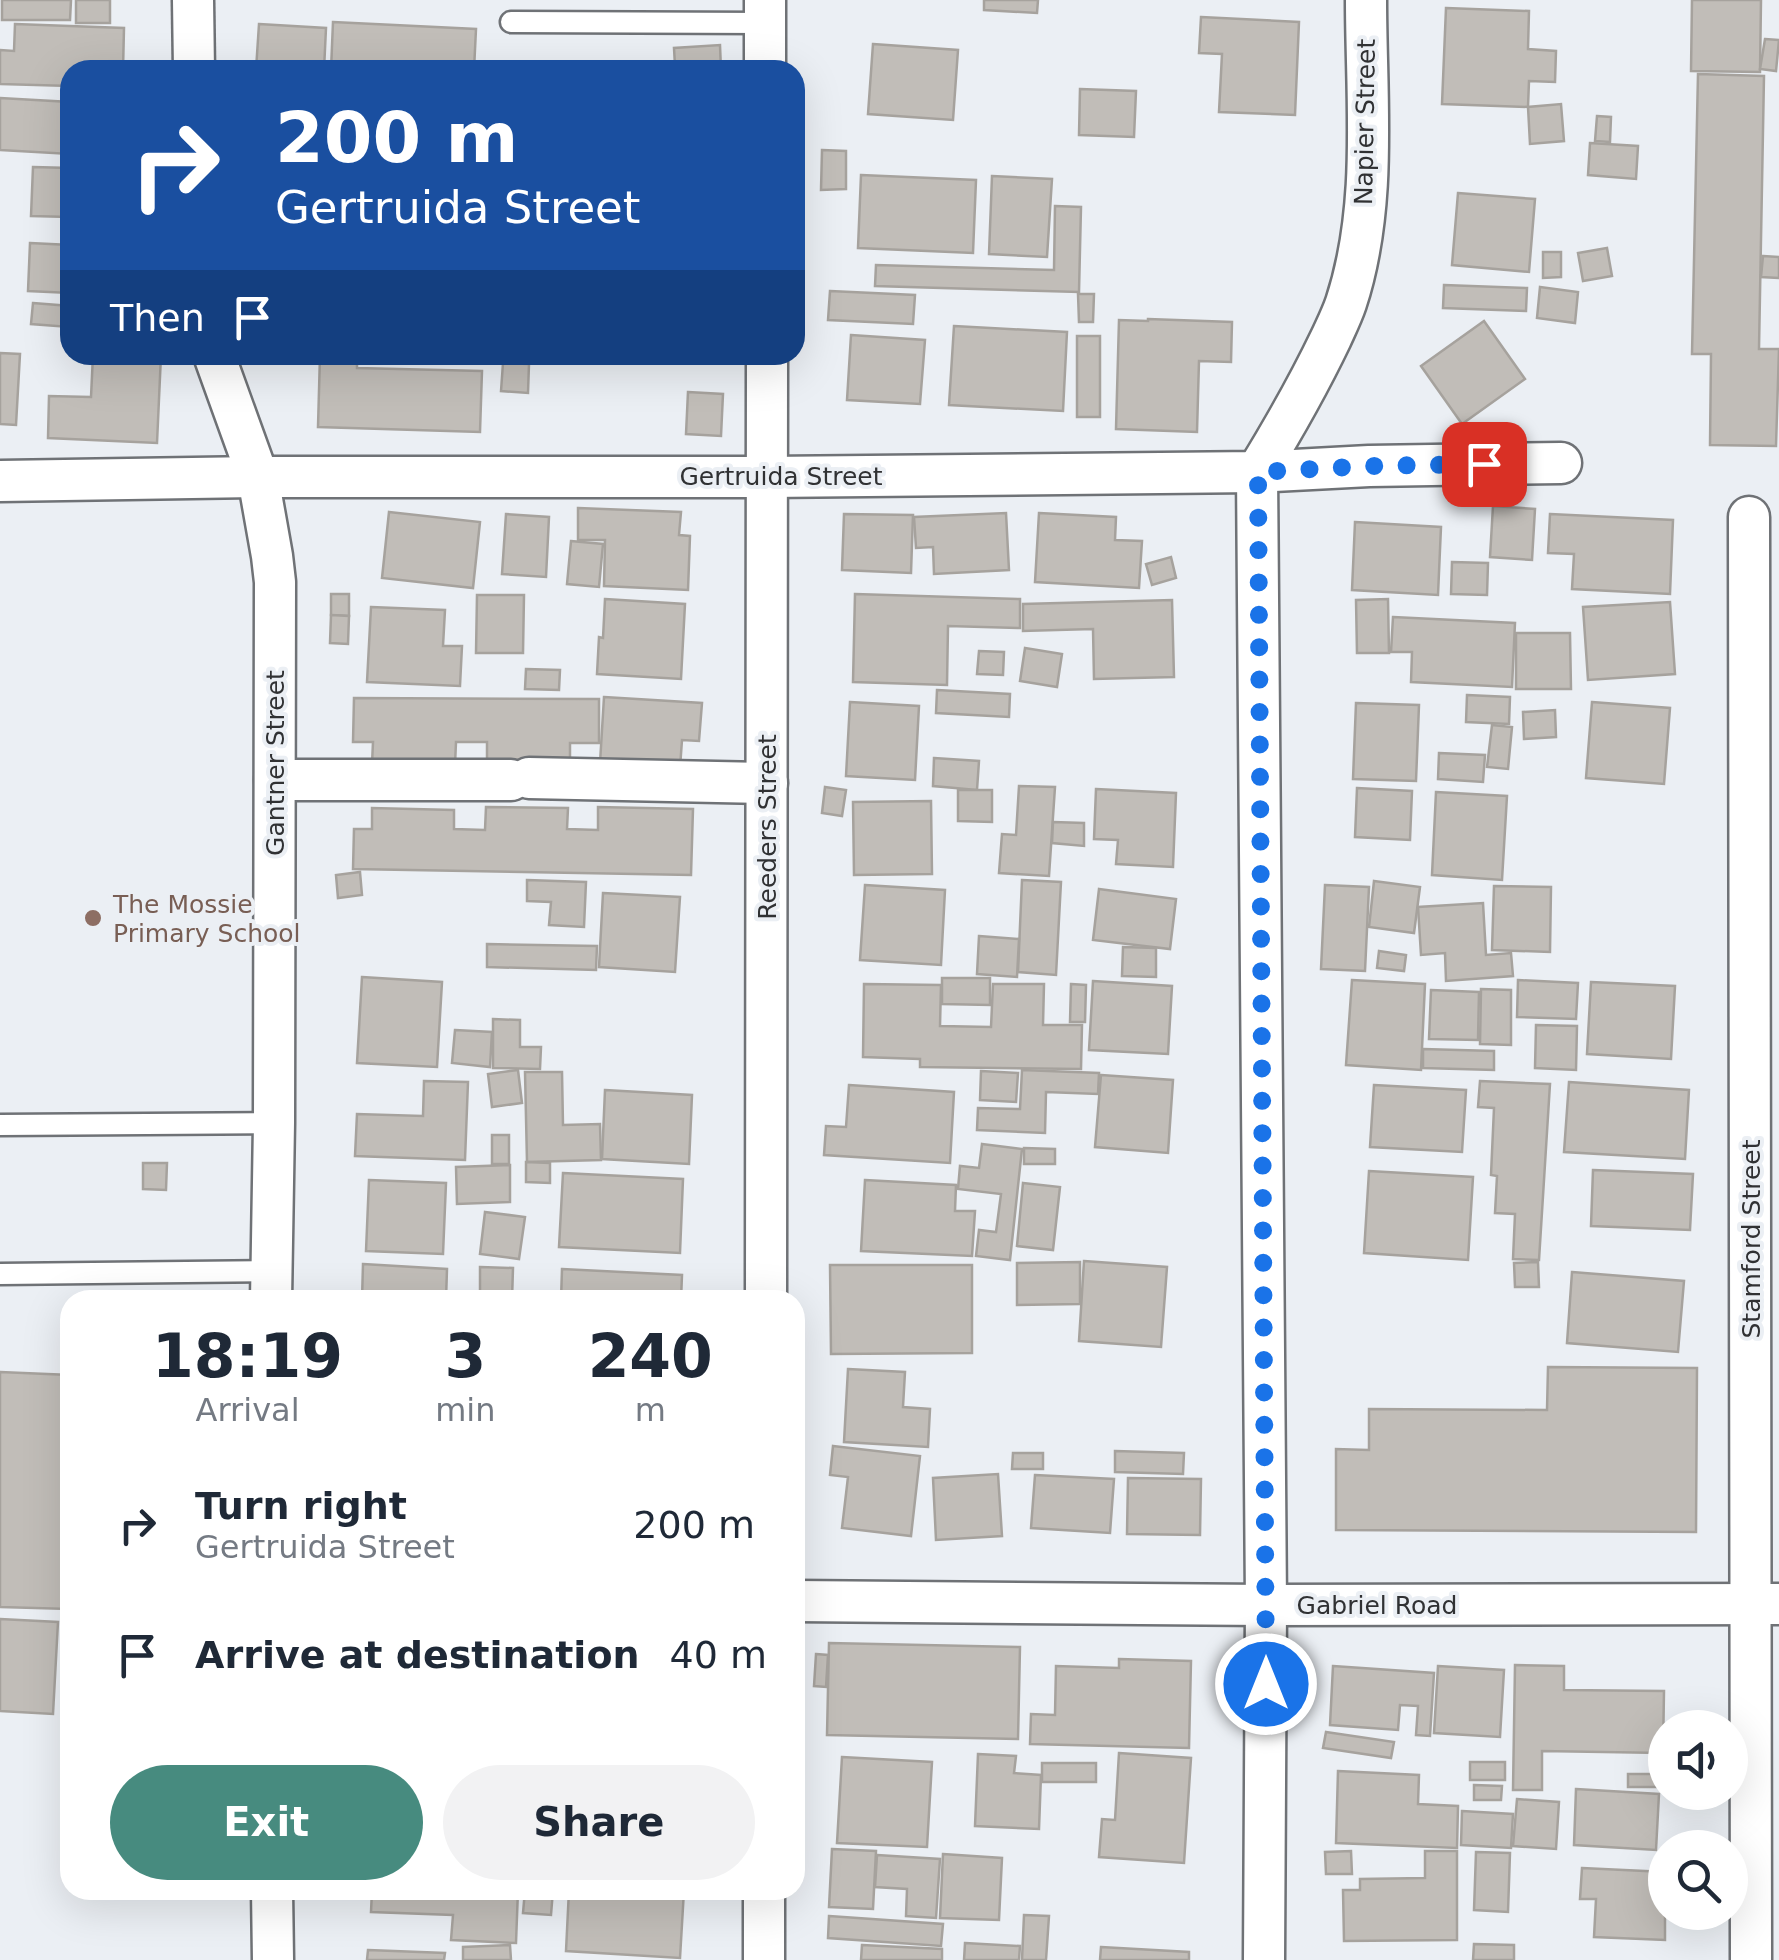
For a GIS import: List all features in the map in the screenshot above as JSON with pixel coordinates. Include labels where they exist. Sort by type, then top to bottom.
[{"type":"street","points":[[193,0],[194,60]]},
{"type":"street","name":"Napier Street","points":[[1264,1960],[1266,1605],[1258,472],[1318,366],[1346,304],[1358,252],[1367,198],[1366,0]]},
{"type":"street","points":[[765,11],[766,60]]},
{"type":"street","name":"Gantner Street","points":[[218,365],[258,477],[274,582],[271,1285]]},
{"type":"street","name":"Reeders Street","points":[[766,1290],[767,365]]},
{"type":"street","name":"Gertruida Street","points":[[0,480],[1258,472],[1561,463]]},
{"type":"street","name":"Stamford Street","points":[[1750,517],[1766,1604],[1751,1960]]},
{"type":"street","points":[[275,780],[767,784]]},
{"type":"street","name":"Gabriel Road","points":[[805,1600],[1266,1605],[1766,1604]]},
{"type":"street","points":[[272,1900],[273,1960]]},
{"type":"street","points":[[764,1900],[764,1960]]},
{"type":"lane","points":[[511,22],[765,11]]},
{"type":"lane","points":[[0,1125],[274,1124]]},
{"type":"lane","points":[[0,1274],[271,1285]]},
{"type":"building","points":[[2,0],[71,0],[70,20],[2,20]]},
{"type":"building","points":[[76,0],[110,0],[110,23],[76,23]]},
{"type":"building","points":[[984,0],[1038,0],[1037,13],[984,10]]},
{"type":"building","points":[[1692,0],[1761,0],[1760,72],[1691,71]]},
{"type":"building","points":[[1446,8],[1529,11],[1528,49],[1556,51],[1555,82],[1529,81],[1528,107],[1442,104]]},
{"type":"building","points":[[1201,17],[1299,22],[1295,115],[1219,112],[1222,54],[1199,53]]},
{"type":"building","points":[[333,22],[476,29],[474,60],[331,60]]},
{"type":"building","points":[[15,24],[124,28],[123,60],[60,60],[60,86],[0,84],[0,50],[14,51]]},
{"type":"building","points":[[259,24],[326,28],[324,60],[257,60]]},
{"type":"building","points":[[1765,39],[1779,40],[1776,71],[1760,69]]},
{"type":"building","points":[[873,44],[958,50],[953,120],[868,114]]},
{"type":"building","points":[[720,45],[721,60],[675,60],[674,48]]},
{"type":"building","points":[[1698,74],[1764,76],[1759,349],[1779,349],[1776,446],[1710,445],[1711,354],[1692,354]]},
{"type":"building","points":[[1080,89],[1136,91],[1134,137],[1079,135]]},
{"type":"building","points":[[0,98],[60,101],[60,153],[0,150]]},
{"type":"building","points":[[1561,104],[1564,141],[1530,144],[1528,107]]},
{"type":"building","points":[[1597,116],[1611,117],[1610,142],[1595,141]]},
{"type":"building","points":[[1590,143],[1638,146],[1636,179],[1588,175]]},
{"type":"building","points":[[822,150],[846,151],[846,189],[821,190]]},
{"type":"building","points":[[33,167],[60,168],[60,217],[31,216]]},
{"type":"building","points":[[861,175],[976,180],[973,253],[858,248]]},
{"type":"building","points":[[992,176],[1052,179],[1047,257],[989,254]]},
{"type":"building","points":[[1458,193],[1535,199],[1529,272],[1452,265]]},
{"type":"building","points":[[1055,206],[1081,207],[1079,292],[875,286],[876,265],[1054,270]]},
{"type":"building","points":[[30,243],[60,244],[60,293],[28,291]]},
{"type":"building","points":[[1607,248],[1612,276],[1583,281],[1578,253]]},
{"type":"building","points":[[1543,252],[1561,252],[1561,277],[1543,278]]},
{"type":"building","points":[[1763,256],[1779,257],[1779,278],[1761,277]]},
{"type":"building","points":[[1444,285],[1527,288],[1526,311],[1443,308]]},
{"type":"building","points":[[1540,287],[1578,292],[1575,323],[1537,318]]},
{"type":"building","points":[[830,291],[915,295],[913,324],[828,320]]},
{"type":"building","points":[[1078,294],[1094,294],[1093,322],[1079,322]]},
{"type":"building","points":[[33,303],[60,305],[60,326],[31,324]]},
{"type":"building","points":[[1119,320],[1232,322],[1231,362],[1199,361],[1197,432],[1116,429]]},
{"type":"building","points":[[1484,321],[1525,379],[1462,424],[1421,366]]},
{"type":"building","points":[[954,326],[1067,332],[1063,411],[949,405]]},
{"type":"building","points":[[851,335],[925,340],[920,404],[847,400]]},
{"type":"building","points":[[1077,336],[1100,336],[1100,417],[1077,417]]},
{"type":"building","points":[[0,353],[20,354],[16,425],[0,424]]},
{"type":"building","points":[[93,365],[161,365],[157,443],[48,438],[49,396],[91,397]]},
{"type":"building","points":[[320,365],[482,371],[480,432],[318,427]]},
{"type":"building","points":[[503,365],[529,365],[528,393],[501,391]]},
{"type":"building","points":[[688,392],[723,394],[721,436],[686,434]]},
{"type":"building","points":[[1493,506],[1535,509],[1532,560],[1490,557]]},
{"type":"building","points":[[578,508],[681,512],[679,535],[690,536],[688,590],[604,586],[605,540],[578,540]]},
{"type":"building","points":[[389,512],[480,522],[473,588],[382,578]]},
{"type":"building","points":[[1006,513],[1009,570],[934,574],[933,547],[916,548],[914,517]]},
{"type":"building","points":[[1039,513],[1116,517],[1115,540],[1142,541],[1139,588],[1035,582]]},
{"type":"building","points":[[506,514],[549,517],[546,577],[502,574]]},
{"type":"building","points":[[844,514],[913,515],[911,573],[842,570]]},
{"type":"building","points":[[1550,514],[1673,520],[1670,594],[1572,589],[1574,554],[1548,553]]},
{"type":"building","points":[[1355,522],[1441,527],[1438,595],[1352,590]]},
{"type":"building","points":[[571,541],[603,544],[599,587],[567,584]]},
{"type":"building","points":[[1171,557],[1176,578],[1152,585],[1146,564]]},
{"type":"building","points":[[1452,562],[1488,563],[1487,595],[1451,594]]},
{"type":"building","points":[[331,594],[349,594],[349,616],[331,615]]},
{"type":"building","points":[[855,594],[1020,599],[1020,628],[948,626],[947,685],[853,682]]},
{"type":"building","points":[[477,595],[524,595],[523,653],[476,653]]},
{"type":"building","points":[[605,599],[685,604],[681,679],[597,674]]},
{"type":"building","points":[[1388,599],[1389,653],[1357,653],[1356,600]]},
{"type":"building","points":[[1172,600],[1174,677],[1094,679],[1093,629],[1023,631],[1023,604]]},
{"type":"building","points":[[1670,602],[1675,674],[1588,680],[1583,607]]},
{"type":"building","points":[[371,607],[445,610],[443,646],[462,646],[460,686],[367,682]]},
{"type":"building","points":[[331,615],[349,616],[348,644],[330,643]]},
{"type":"building","points":[[1393,617],[1515,623],[1512,687],[1411,682],[1412,652],[1391,652]]},
{"type":"building","points":[[1516,633],[1570,633],[1571,689],[1516,689]]},
{"type":"building","points":[[1025,648],[1062,654],[1057,687],[1020,681]]},
{"type":"building","points":[[979,651],[1004,652],[1003,675],[977,674]]},
{"type":"building","points":[[526,669],[560,670],[559,690],[525,689]]},
{"type":"building","points":[[937,690],[1010,694],[1009,717],[936,713]]},
{"type":"building","points":[[1467,695],[1510,697],[1509,724],[1466,722]]},
{"type":"building","points":[[604,697],[702,703],[699,741],[682,740],[680,768],[600,763]]},
{"type":"building","points":[[354,698],[599,699],[599,743],[570,743],[570,764],[487,764],[487,742],[456,742],[455,765],[372,764],[373,742],[353,742]]},
{"type":"building","points":[[850,702],[919,706],[915,780],[846,776]]},
{"type":"building","points":[[1592,702],[1670,708],[1664,784],[1586,778]]},
{"type":"building","points":[[1356,703],[1419,705],[1416,781],[1353,779]]},
{"type":"building","points":[[1555,710],[1556,737],[1524,739],[1523,712]]},
{"type":"building","points":[[1492,725],[1512,727],[1508,769],[1487,767]]},
{"type":"building","points":[[1439,753],[1485,755],[1483,782],[1438,779]]},
{"type":"building","points":[[934,758],[979,761],[977,790],[933,786]]},
{"type":"building","points":[[1019,786],[1055,787],[1049,876],[999,873],[1002,834],[1016,835]]},
{"type":"building","points":[[825,787],[846,790],[842,816],[822,813]]},
{"type":"building","points":[[1357,788],[1412,791],[1410,840],[1355,837]]},
{"type":"building","points":[[1096,789],[1176,793],[1173,867],[1116,864],[1118,840],[1094,839]]},
{"type":"building","points":[[958,790],[992,790],[992,822],[958,821]]},
{"type":"building","points":[[1436,792],[1507,796],[1502,880],[1432,875]]},
{"type":"building","points":[[931,801],[932,874],[854,875],[853,802]]},
{"type":"building","points":[[486,807],[568,808],[567,829],[598,830],[598,807],[693,809],[691,875],[353,869],[354,829],[372,829],[372,808],[454,810],[454,829],[485,830]]},
{"type":"building","points":[[1053,822],[1084,823],[1084,846],[1052,843]]},
{"type":"building","points":[[360,872],[362,895],[338,898],[336,875]]},
{"type":"building","points":[[527,880],[586,882],[584,927],[549,925],[551,902],[527,901]]},
{"type":"building","points":[[1022,880],[1061,882],[1056,975],[1018,972]]},
{"type":"building","points":[[1374,881],[1420,887],[1414,933],[1369,927]]},
{"type":"building","points":[[865,885],[945,890],[941,965],[860,960]]},
{"type":"building","points":[[1325,885],[1369,887],[1365,971],[1321,969]]},
{"type":"building","points":[[1494,886],[1551,887],[1550,952],[1492,950]]},
{"type":"building","points":[[1099,889],[1176,899],[1170,949],[1093,940]]},
{"type":"building","points":[[603,893],[680,897],[675,972],[599,967]]},
{"type":"building","points":[[1483,903],[1486,955],[1511,953],[1513,976],[1446,981],[1445,953],[1421,955],[1418,907]]},
{"type":"building","points":[[979,936],[1019,939],[1017,977],[977,974]]},
{"type":"building","points":[[487,944],[597,946],[596,970],[487,967]]},
{"type":"building","points":[[1123,947],[1156,948],[1156,977],[1122,976]]},
{"type":"building","points":[[1379,951],[1406,955],[1404,971],[1377,968]]},
{"type":"building","points":[[362,977],[442,982],[437,1067],[357,1063]]},
{"type":"building","points":[[942,978],[990,978],[990,1005],[942,1004]]},
{"type":"building","points":[[1352,980],[1425,984],[1421,1070],[1346,1065]]},
{"type":"building","points":[[1518,980],[1578,983],[1576,1019],[1517,1017]]},
{"type":"building","points":[[1093,981],[1172,986],[1168,1054],[1089,1050]]},
{"type":"building","points":[[1591,982],[1675,986],[1671,1059],[1587,1054]]},
{"type":"building","points":[[864,984],[941,985],[940,1026],[991,1027],[993,984],[1044,984],[1043,1025],[1082,1025],[1081,1069],[920,1067],[920,1059],[863,1057]]},
{"type":"building","points":[[1071,984],[1086,985],[1085,1022],[1070,1022]]},
{"type":"building","points":[[1481,989],[1511,990],[1511,1045],[1480,1044]]},
{"type":"building","points":[[1431,990],[1479,992],[1478,1040],[1429,1039]]},
{"type":"building","points":[[493,1019],[520,1020],[520,1047],[541,1047],[540,1069],[493,1068]]},
{"type":"building","points":[[1536,1025],[1577,1026],[1576,1070],[1535,1068]]},
{"type":"building","points":[[455,1030],[492,1032],[490,1067],[452,1063]]},
{"type":"building","points":[[1423,1049],[1494,1051],[1494,1070],[1423,1068]]},
{"type":"building","points":[[518,1070],[522,1103],[492,1107],[488,1074]]},
{"type":"building","points":[[1022,1070],[1099,1073],[1098,1094],[1046,1092],[1045,1133],[977,1130],[978,1108],[1020,1109]]},
{"type":"building","points":[[981,1071],[1018,1073],[1016,1102],[980,1100]]},
{"type":"building","points":[[525,1072],[562,1072],[563,1125],[600,1124],[601,1160],[527,1162]]},
{"type":"building","points":[[1101,1075],[1173,1080],[1168,1153],[1095,1147]]},
{"type":"building","points":[[424,1081],[468,1082],[465,1160],[355,1156],[357,1114],[423,1116]]},
{"type":"building","points":[[1480,1081],[1550,1084],[1539,1260],[1513,1259],[1515,1214],[1495,1213],[1497,1176],[1491,1175],[1494,1108],[1478,1107]]},
{"type":"building","points":[[1569,1082],[1689,1090],[1685,1159],[1564,1152]]},
{"type":"building","points":[[849,1085],[954,1092],[950,1163],[824,1155],[826,1126],[846,1127]]},
{"type":"building","points":[[1374,1085],[1466,1090],[1462,1152],[1370,1147]]},
{"type":"building","points":[[605,1090],[692,1095],[689,1164],[602,1159]]},
{"type":"building","points":[[492,1135],[509,1135],[509,1164],[492,1164]]},
{"type":"building","points":[[982,1144],[1022,1149],[1010,1260],[976,1256],[979,1230],[996,1232],[1001,1194],[958,1189],[960,1166],[979,1168]]},
{"type":"building","points":[[1024,1148],[1055,1149],[1055,1164],[1024,1164]]},
{"type":"building","points":[[526,1162],[550,1163],[550,1183],[526,1182]]},
{"type":"building","points":[[143,1163],[167,1163],[166,1190],[143,1189]]},
{"type":"building","points":[[510,1165],[510,1202],[457,1204],[456,1167]]},
{"type":"building","points":[[1593,1170],[1693,1174],[1690,1230],[1591,1226]]},
{"type":"building","points":[[1369,1171],[1473,1177],[1468,1260],[1364,1253]]},
{"type":"building","points":[[563,1173],[683,1179],[680,1253],[559,1247]]},
{"type":"building","points":[[369,1180],[446,1183],[443,1254],[366,1251]]},
{"type":"building","points":[[865,1180],[956,1185],[955,1211],[975,1211],[972,1256],[861,1251]]},
{"type":"building","points":[[1023,1183],[1060,1187],[1053,1250],[1017,1246]]},
{"type":"building","points":[[485,1212],[525,1217],[519,1259],[480,1254]]},
{"type":"building","points":[[1084,1261],[1167,1267],[1161,1347],[1079,1341]]},
{"type":"building","points":[[1080,1262],[1080,1304],[1017,1305],[1017,1263]]},
{"type":"building","points":[[1538,1262],[1539,1287],[1515,1287],[1514,1263]]},
{"type":"building","points":[[363,1264],[447,1269],[446,1290],[362,1290]]},
{"type":"building","points":[[830,1265],[972,1265],[972,1353],[831,1354]]},
{"type":"building","points":[[480,1267],[513,1268],[512,1290],[480,1290]]},
{"type":"building","points":[[562,1269],[682,1275],[681,1290],[561,1290]]},
{"type":"building","points":[[1572,1272],[1684,1281],[1678,1352],[1567,1343]]},
{"type":"building","points":[[1548,1367],[1697,1368],[1696,1532],[1336,1530],[1336,1449],[1369,1450],[1369,1409],[1547,1410]]},
{"type":"building","points":[[848,1369],[905,1372],[903,1407],[930,1409],[928,1447],[844,1442]]},
{"type":"building","points":[[0,1372],[60,1375],[60,1609],[0,1607]]},
{"type":"building","points":[[833,1446],[920,1456],[911,1536],[842,1528],[848,1477],[830,1475]]},
{"type":"building","points":[[1115,1451],[1184,1453],[1183,1474],[1115,1472]]},
{"type":"building","points":[[1013,1453],[1043,1453],[1043,1469],[1012,1469]]},
{"type":"building","points":[[998,1474],[1002,1536],[936,1540],[933,1478]]},
{"type":"building","points":[[1035,1475],[1114,1479],[1110,1533],[1031,1528]]},
{"type":"building","points":[[1128,1478],[1201,1479],[1200,1535],[1127,1534]]},
{"type":"building","points":[[0,1619],[58,1622],[53,1714],[0,1711]]},
{"type":"building","points":[[829,1643],[1020,1647],[1018,1739],[827,1735]]},
{"type":"building","points":[[816,1654],[828,1655],[826,1687],[814,1686]]},
{"type":"building","points":[[1119,1659],[1191,1661],[1189,1748],[1030,1744],[1031,1714],[1055,1715],[1056,1666],[1119,1668]]},
{"type":"building","points":[[1515,1665],[1564,1666],[1564,1690],[1664,1691],[1664,1710],[1648,1710],[1648,1753],[1542,1751],[1542,1790],[1513,1790]]},
{"type":"building","points":[[1333,1666],[1434,1673],[1430,1736],[1416,1735],[1418,1706],[1400,1705],[1398,1730],[1330,1725]]},
{"type":"building","points":[[1438,1666],[1504,1670],[1500,1737],[1434,1733]]},
{"type":"building","points":[[1326,1732],[1394,1742],[1391,1758],[1323,1748]]},
{"type":"building","points":[[1119,1753],[1191,1758],[1184,1863],[1099,1857],[1102,1819],[1115,1820]]},
{"type":"building","points":[[978,1754],[1016,1756],[1014,1773],[1041,1775],[1039,1829],[975,1826]]},
{"type":"building","points":[[842,1757],[932,1762],[927,1847],[837,1843]]},
{"type":"building","points":[[1470,1762],[1505,1762],[1505,1780],[1470,1780]]},
{"type":"building","points":[[1042,1763],[1096,1763],[1096,1782],[1042,1782]]},
{"type":"building","points":[[1338,1771],[1419,1775],[1418,1804],[1458,1806],[1457,1848],[1336,1843]]},
{"type":"building","points":[[1628,1774],[1648,1774],[1648,1787],[1628,1787]]},
{"type":"building","points":[[1474,1785],[1502,1786],[1501,1800],[1474,1800]]},
{"type":"building","points":[[1576,1789],[1648,1793],[1648,1810],[1658,1810],[1657,1830],[1648,1830],[1648,1850],[1574,1845]]},
{"type":"building","points":[[1517,1799],[1559,1802],[1556,1849],[1513,1846]]},
{"type":"building","points":[[1462,1811],[1513,1814],[1511,1848],[1461,1845]]},
{"type":"building","points":[[832,1849],[876,1851],[873,1909],[829,1907]]},
{"type":"building","points":[[1351,1851],[1352,1874],[1326,1874],[1325,1852]]},
{"type":"building","points":[[1425,1851],[1457,1851],[1457,1940],[1344,1941],[1343,1890],[1360,1890],[1360,1879],[1425,1878]]},
{"type":"building","points":[[1476,1852],[1510,1853],[1508,1912],[1474,1910]]},
{"type":"building","points":[[943,1854],[1002,1858],[999,1920],[940,1918]]},
{"type":"building","points":[[877,1855],[940,1859],[936,1918],[906,1916],[907,1889],[875,1887]]},
{"type":"building","points":[[1582,1868],[1648,1871],[1648,1930],[1665,1930],[1665,1940],[1594,1937],[1596,1899],[1580,1899]]},
{"type":"building","points":[[372,1900],[518,1900],[516,1943],[451,1940],[453,1915],[371,1912]]},
{"type":"building","points":[[524,1900],[552,1900],[551,1915],[523,1913]]},
{"type":"building","points":[[569,1900],[683,1900],[680,1958],[566,1951]]},
{"type":"building","points":[[1024,1915],[1049,1916],[1046,1960],[1022,1960]]},
{"type":"building","points":[[829,1916],[943,1924],[941,1946],[828,1938]]},
{"type":"building","points":[[965,1943],[1020,1946],[1019,1960],[964,1960]]},
{"type":"building","points":[[1474,1944],[1514,1945],[1514,1960],[1473,1960]]},
{"type":"building","points":[[510,1945],[511,1960],[463,1960],[463,1947]]},
{"type":"building","points":[[862,1945],[942,1949],[942,1960],[861,1960]]},
{"type":"building","points":[[1101,1947],[1189,1952],[1189,1960],[1100,1960]]},
{"type":"building","points":[[368,1950],[445,1953],[444,1960],[367,1960]]},
{"type":"place","name":"The Mossie Primary School","points":[[93,918]]},
{"type":"route","points":[[1266,1684],[1258,472],[1484,464]]}]
